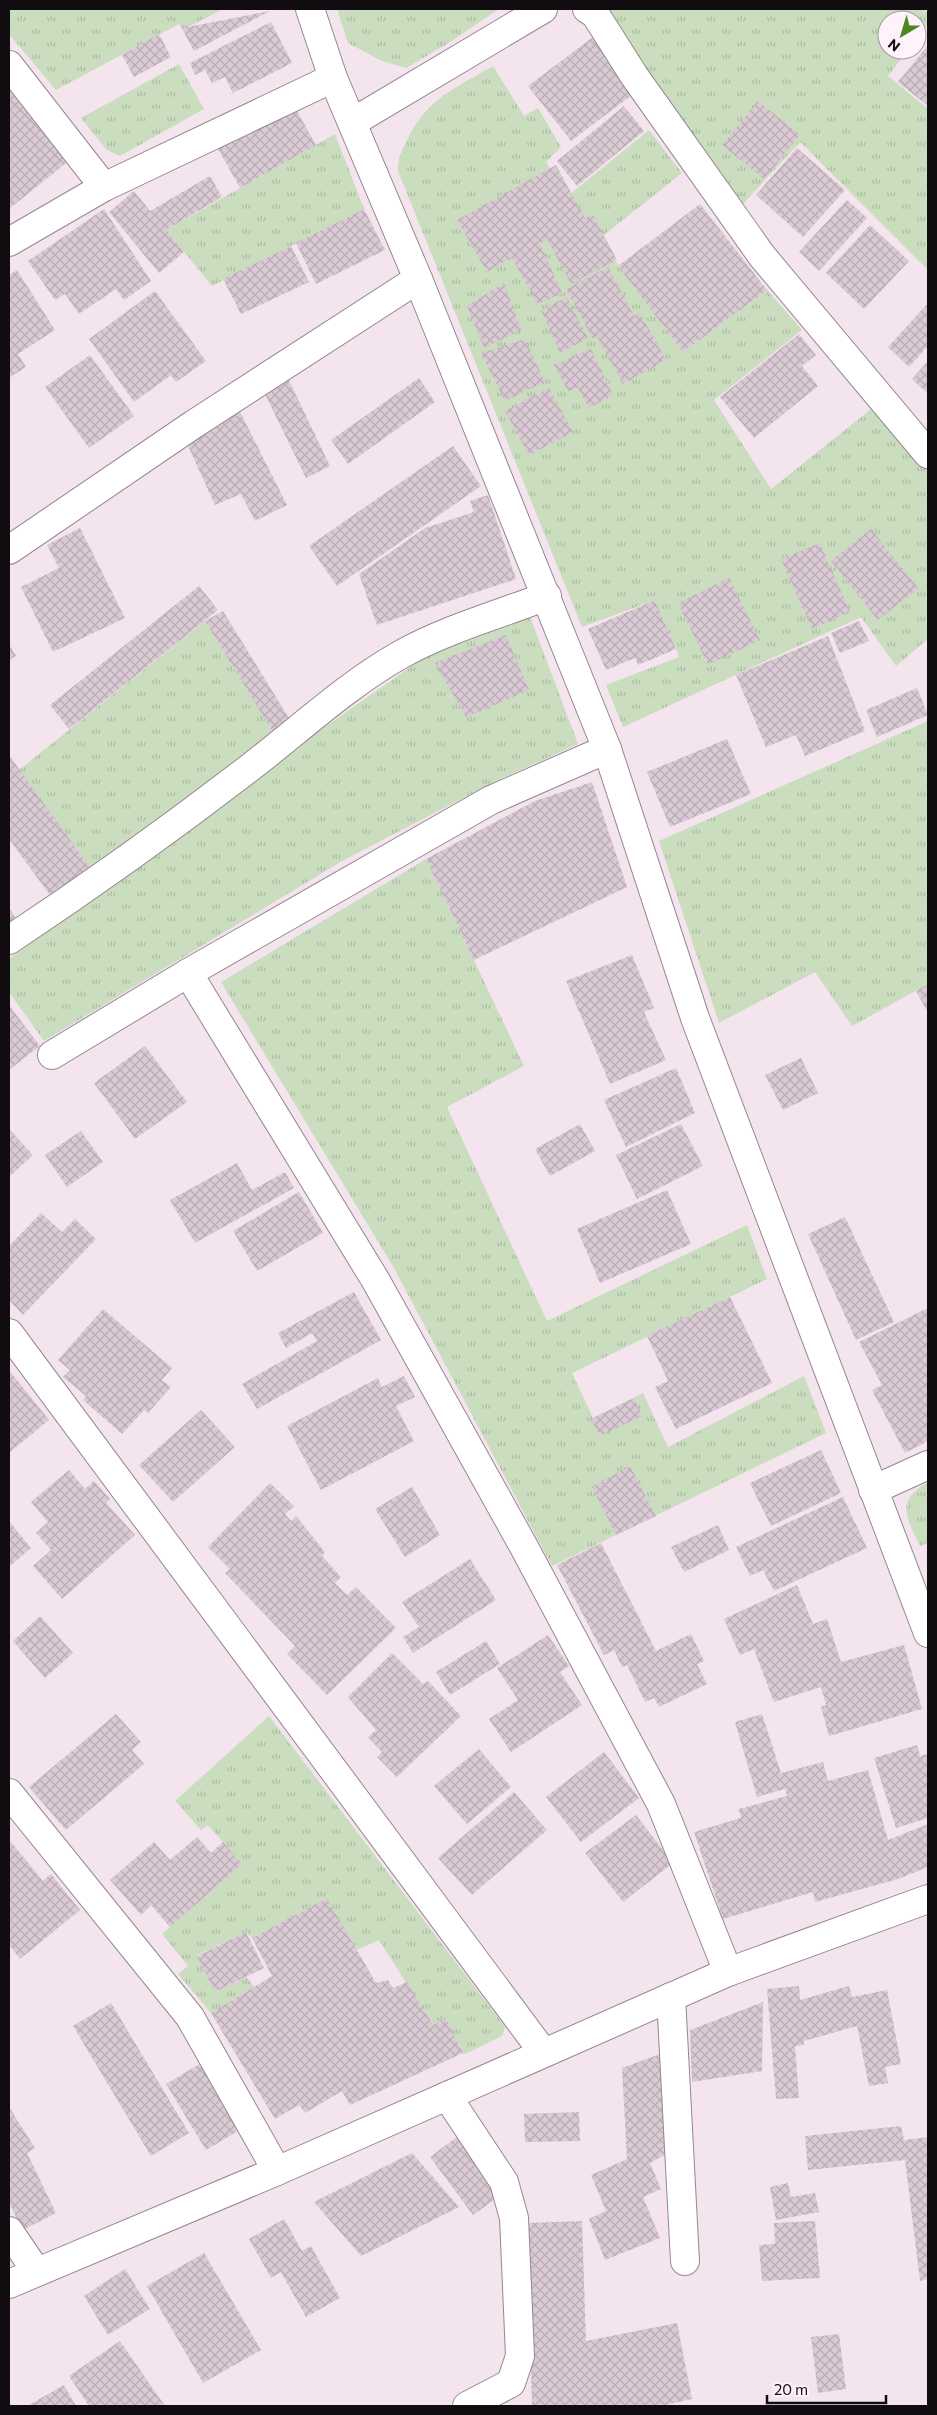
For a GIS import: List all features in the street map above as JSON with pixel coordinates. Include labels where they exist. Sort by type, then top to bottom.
[{"type":"street","points":[[310,9],[333,78],[418,278],[548,596],[607,749],[695,1018],[928,1633]]},
{"type":"street","points":[[353,122],[543,9]]},
{"type":"street","points":[[587,9],[594,14],[635,77],[762,256],[928,454]]},
{"type":"street","points":[[9,65],[104,186]]},
{"type":"street","points":[[9,242],[104,186],[333,78]]},
{"type":"street","points":[[9,550],[194,424],[418,278]]},
{"type":"street","points":[[9,940],[95,882],[196,809],[365,677],[394,659],[444,635],[548,596]]},
{"type":"street","points":[[52,1055],[188,974],[491,800],[607,749]]},
{"type":"street","points":[[188,974],[376,1281],[528,1556],[661,1804],[728,1972]]},
{"type":"street","points":[[9,1333],[543,2052]]},
{"type":"street","points":[[873,1490],[928,1465]]},
{"type":"street","points":[[9,1793],[190,2017],[276,2171]]},
{"type":"street","points":[[9,2284],[276,2171],[728,1972],[928,1899]]},
{"type":"street","points":[[671,1997],[685,2261]]},
{"type":"street","points":[[447,2096],[504,2182],[514,2218],[520,2356],[511,2383],[468,2406]]},
{"type":"street","points":[[9,2231],[36,2271]]},
{"type":"green space","points":[[9,9],[223,9],[188,27],[179,24],[56,90],[9,34]]},
{"type":"green space","points":[[337,9],[499,9],[447,44],[406,68],[382,61],[348,43]]},
{"type":"green space","points":[[608,9],[924,10],[877,10],[877,60],[900,60],[888,76],[928,109],[928,270],[800,142],[743,204],[640,71]]},
{"type":"green space","points":[[179,64],[204,109],[120,156],[107,150],[81,118]]},
{"type":"green space","points":[[493,66],[524,116],[538,108],[561,147],[546,162],[569,195],[649,130],[682,173],[599,239],[683,352],[767,290],[802,330],[714,400],[771,489],[875,406],[928,470],[928,639],[896,666],[861,617],[623,727],[606,685],[679,657],[676,649],[655,600],[582,627],[398,171],[404,146],[416,124],[434,103],[456,87]]},
{"type":"green space","points":[[335,134],[364,209],[212,286],[166,230]]},
{"type":"green space","points":[[529,614],[578,744],[498,780],[342,861],[44,1041],[9,992],[9,959],[284,756],[413,665],[434,652]]},
{"type":"green space","points":[[205,621],[274,734],[91,869],[19,770]]},
{"type":"green space","points":[[928,721],[928,984],[852,1026],[815,972],[719,1023],[659,841]]},
{"type":"green space","points":[[426,859],[524,1066],[447,1107],[547,1321],[747,1225],[767,1279],[572,1373],[593,1418],[643,1393],[668,1447],[804,1376],[826,1433],[552,1566],[394,1268],[221,982]]},
{"type":"green space","points":[[928,1482],[928,1543],[920,1546],[908,1518],[906,1511],[907,1503],[917,1489]]},
{"type":"green space","points":[[269,1716],[505,2027],[502,2036],[465,2054],[463,2053],[446,2019],[433,2025],[379,1940],[357,1950],[327,1898],[252,1938],[246,1932],[197,1955],[215,1992],[247,1977],[254,1987],[211,2013],[178,1974],[188,1966],[162,1934],[242,1864],[208,1825],[201,1830],[175,1801]]},
{"type":"building","points":[[270,11],[194,51],[179,23],[188,27]]},
{"type":"building","points":[[271,22],[292,63],[233,93],[225,77],[212,83],[205,70],[195,75],[190,63]]},
{"type":"building","points":[[159,34],[171,57],[134,77],[122,55]]},
{"type":"building","points":[[593,37],[636,92],[571,141],[528,86]]},
{"type":"building","points":[[928,45],[928,106],[898,82],[916,60],[927,60]]},
{"type":"building","points":[[9,83],[76,155],[9,209]]},
{"type":"building","points":[[758,101],[800,135],[764,179],[722,145]]},
{"type":"building","points":[[293,104],[316,145],[240,188],[217,147]]},
{"type":"building","points":[[624,106],[644,131],[577,186],[557,161]]},
{"type":"building","points":[[797,148],[845,190],[803,237],[756,195]]},
{"type":"building","points":[[556,165],[585,218],[593,215],[617,260],[571,284],[547,239],[540,244],[562,293],[538,304],[512,258],[487,272],[457,220]]},
{"type":"building","points":[[210,176],[222,197],[166,230],[184,252],[159,273],[109,212],[134,191],[150,211]]},
{"type":"building","points":[[847,200],[867,218],[819,271],[799,252]]},
{"type":"building","points":[[700,204],[767,290],[683,352],[618,266]]},
{"type":"building","points":[[104,209],[151,281],[124,300],[116,289],[79,314],[65,294],[55,300],[28,261]]},
{"type":"building","points":[[364,209],[385,250],[316,284],[296,243]]},
{"type":"building","points":[[870,225],[909,261],[864,309],[826,273]]},
{"type":"building","points":[[291,246],[309,282],[241,314],[223,279]]},
{"type":"building","points":[[608,267],[634,316],[640,313],[666,360],[623,384],[597,336],[593,339],[566,289]]},
{"type":"building","points":[[17,270],[55,330],[18,354],[26,367],[9,378],[9,275]]},
{"type":"building","points":[[504,283],[521,330],[484,348],[467,306]]},
{"type":"building","points":[[155,291],[206,361],[176,382],[171,375],[134,402],[89,339]]},
{"type":"building","points":[[567,297],[588,338],[560,353],[541,310]]},
{"type":"building","points":[[928,303],[928,346],[909,367],[888,347]]},
{"type":"building","points":[[799,334],[816,355],[802,366],[818,386],[754,438],[720,397]]},
{"type":"building","points":[[525,339],[545,382],[505,401],[481,353]]},
{"type":"building","points":[[591,349],[613,395],[589,408],[578,388],[568,391],[554,365]]},
{"type":"building","points":[[90,355],[134,416],[89,448],[45,387]]},
{"type":"building","points":[[928,361],[928,394],[912,379]]},
{"type":"building","points":[[284,370],[330,466],[306,478],[259,382]]},
{"type":"building","points":[[419,378],[435,402],[348,464],[331,440]]},
{"type":"building","points":[[549,388],[573,432],[529,455],[505,411]]},
{"type":"building","points":[[233,398],[287,505],[255,521],[241,494],[215,505],[178,424]]},
{"type":"building","points":[[453,446],[481,486],[337,586],[309,546]]},
{"type":"building","points":[[488,495],[516,579],[377,625],[359,574],[425,528],[474,512],[470,501]]},
{"type":"building","points":[[80,528],[125,618],[53,652],[21,587],[59,568],[47,545]]},
{"type":"building","points":[[871,529],[918,588],[878,620],[831,561]]},
{"type":"building","points":[[820,543],[850,612],[812,629],[781,559]]},
{"type":"building","points":[[729,578],[760,640],[708,665],[678,603]]},
{"type":"building","points":[[199,586],[218,610],[69,729],[50,705]]},
{"type":"building","points":[[655,600],[676,649],[638,665],[635,658],[606,670],[588,629]]},
{"type":"building","points":[[223,611],[292,723],[274,734],[205,621]]},
{"type":"building","points":[[859,621],[869,641],[840,653],[831,633]]},
{"type":"building","points":[[506,635],[529,690],[466,717],[435,663]]},
{"type":"building","points":[[828,636],[865,731],[805,756],[796,735],[766,747],[736,675]]},
{"type":"building","points":[[9,644],[16,656],[9,660]]},
{"type":"building","points":[[917,688],[928,715],[877,737],[866,710]]},
{"type":"building","points":[[727,739],[751,794],[670,827],[647,772]]},
{"type":"building","points":[[9,755],[91,869],[52,898],[9,839]]},
{"type":"building","points":[[592,782],[627,887],[474,960],[426,859],[535,801]]},
{"type":"building","points":[[9,908],[17,920],[9,926]]},
{"type":"building","points":[[632,955],[654,1008],[644,1012],[666,1060],[610,1084],[566,981]]},
{"type":"building","points":[[928,984],[928,1013],[916,991]]},
{"type":"building","points":[[9,1005],[40,1046],[9,1070]]},
{"type":"building","points":[[145,1046],[187,1102],[135,1139],[94,1083]]},
{"type":"building","points":[[801,1058],[818,1093],[783,1110],[765,1075]]},
{"type":"building","points":[[676,1068],[695,1113],[626,1147],[604,1100]]},
{"type":"building","points":[[580,1124],[595,1151],[550,1176],[535,1149]]},
{"type":"building","points":[[681,1124],[703,1166],[637,1199],[616,1155]]},
{"type":"building","points":[[9,1129],[33,1155],[9,1177]]},
{"type":"building","points":[[81,1131],[103,1162],[67,1187],[45,1155]]},
{"type":"building","points":[[237,1163],[252,1190],[285,1172],[294,1188],[195,1243],[170,1200]]},
{"type":"building","points":[[667,1190],[691,1244],[600,1283],[577,1229]]},
{"type":"building","points":[[299,1192],[323,1233],[257,1271],[233,1231]]},
{"type":"building","points":[[41,1213],[62,1232],[75,1219],[96,1239],[23,1315],[9,1300],[9,1246]]},
{"type":"building","points":[[845,1217],[894,1322],[856,1340],[808,1234]]},
{"type":"building","points":[[354,1292],[381,1340],[257,1409],[242,1384],[317,1341],[312,1333],[286,1348],[278,1333]]},
{"type":"building","points":[[730,1297],[772,1383],[676,1429],[655,1387],[668,1381],[647,1336]]},
{"type":"building","points":[[928,1308],[928,1441],[905,1453],[872,1390],[882,1385],[859,1342]]},
{"type":"building","points":[[103,1309],[172,1368],[162,1380],[171,1387],[148,1413],[144,1410],[122,1434],[83,1400],[86,1396],[63,1377],[70,1370],[58,1360]]},
{"type":"building","points":[[9,1370],[49,1420],[9,1453]]},
{"type":"building","points":[[404,1376],[415,1397],[396,1406],[414,1441],[321,1490],[287,1426],[378,1378],[382,1387]]},
{"type":"building","points":[[634,1398],[642,1416],[600,1436],[591,1419]]},
{"type":"building","points":[[201,1410],[235,1447],[173,1502],[139,1465]]},
{"type":"building","points":[[821,1450],[841,1493],[771,1526],[750,1483]]},
{"type":"building","points":[[630,1466],[656,1516],[616,1535],[592,1487]]},
{"type":"building","points":[[69,1470],[85,1489],[94,1481],[110,1499],[106,1503],[135,1535],[62,1599],[33,1566],[51,1550],[36,1533],[48,1522],[31,1502]]},
{"type":"building","points":[[270,1483],[294,1506],[285,1514],[291,1521],[296,1516],[325,1552],[322,1556],[341,1577],[335,1583],[347,1595],[356,1587],[396,1628],[327,1695],[287,1654],[295,1646],[225,1573],[230,1569],[208,1547]]},
{"type":"building","points":[[412,1487],[440,1535],[405,1557],[375,1509]]},
{"type":"building","points":[[843,1497],[867,1548],[774,1591],[763,1570],[750,1576],[736,1547]]},
{"type":"building","points":[[9,1521],[31,1548],[9,1567]]},
{"type":"building","points":[[718,1525],[729,1550],[684,1572],[671,1547]]},
{"type":"building","points":[[601,1543],[656,1651],[691,1634],[704,1661],[697,1664],[707,1684],[659,1707],[654,1698],[645,1702],[627,1665],[622,1667],[614,1650],[604,1655],[557,1565]]},
{"type":"building","points":[[470,1559],[496,1600],[413,1653],[403,1637],[419,1627],[402,1602]]},
{"type":"building","points":[[797,1585],[813,1624],[827,1619],[841,1662],[904,1645],[922,1709],[829,1736],[821,1707],[826,1705],[821,1687],[774,1702],[754,1649],[740,1655],[724,1619]]},
{"type":"building","points":[[40,1616],[73,1653],[45,1678],[13,1641]]},
{"type":"building","points":[[548,1635],[569,1666],[560,1672],[582,1705],[511,1752],[489,1719],[518,1700],[497,1668]]},
{"type":"building","points":[[486,1641],[500,1664],[450,1695],[436,1672]]},
{"type":"building","points":[[392,1653],[423,1684],[428,1681],[461,1716],[397,1777],[377,1757],[382,1752],[368,1737],[376,1730],[348,1697]]},
{"type":"building","points":[[116,1714],[141,1742],[132,1750],[144,1764],[66,1830],[29,1787]]},
{"type":"building","points":[[762,1714],[781,1773],[823,1762],[828,1781],[868,1770],[888,1840],[928,1824],[928,1867],[898,1879],[815,1902],[813,1892],[723,1919],[694,1832],[741,1818],[739,1809],[787,1796],[785,1789],[757,1797],[735,1722]]},
{"type":"building","points":[[917,1745],[920,1756],[928,1754],[928,1818],[896,1828],[874,1758]]},
{"type":"building","points":[[479,1749],[511,1787],[467,1824],[434,1786]]},
{"type":"building","points":[[604,1752],[639,1798],[581,1842],[546,1797]]},
{"type":"building","points":[[514,1792],[547,1830],[472,1895],[438,1858]]},
{"type":"building","points":[[636,1815],[673,1863],[623,1902],[585,1853]]},
{"type":"building","points":[[197,1837],[211,1853],[223,1842],[242,1864],[170,1927],[151,1905],[141,1915],[110,1880],[154,1842],[170,1860]]},
{"type":"building","points":[[11,1842],[43,1881],[51,1874],[80,1910],[20,1959],[9,1945],[9,1844]]},
{"type":"building","points":[[327,1898],[376,1983],[388,1980],[393,1988],[407,1982],[433,2025],[446,2019],[463,2053],[350,2105],[342,2091],[305,2113],[299,2105],[275,2119],[211,2013],[272,1976],[252,1938]]},
{"type":"building","points":[[246,1932],[264,1968],[215,1992],[197,1956]]},
{"type":"building","points":[[799,1986],[800,2000],[849,1986],[852,1997],[887,1990],[901,2064],[885,2067],[888,2083],[869,2086],[857,2026],[804,2041],[804,2045],[795,2046],[799,2098],[776,2099],[767,1989]]},
{"type":"building","points":[[763,2002],[762,2071],[692,2082],[690,2030]]},
{"type":"building","points":[[111,2003],[189,2133],[151,2156],[73,2026]]},
{"type":"building","points":[[660,2054],[665,2155],[650,2163],[661,2189],[643,2197],[660,2238],[605,2260],[589,2219],[606,2211],[591,2175],[627,2159],[622,2068]]},
{"type":"building","points":[[203,2062],[243,2128],[206,2150],[166,2084]]},
{"type":"building","points":[[9,2107],[35,2148],[27,2153],[56,2213],[23,2230],[9,2203]]},
{"type":"building","points":[[579,2112],[580,2141],[525,2142],[524,2114]]},
{"type":"building","points":[[901,2126],[904,2140],[928,2137],[928,2279],[920,2281],[905,2160],[808,2170],[805,2136]]},
{"type":"building","points":[[458,2136],[501,2195],[473,2215],[430,2157]]},
{"type":"building","points":[[412,2153],[459,2207],[361,2256],[314,2202]]},
{"type":"building","points":[[788,2183],[791,2197],[815,2193],[819,2212],[776,2220],[770,2187]]},
{"type":"building","points":[[284,2219],[302,2251],[311,2246],[340,2298],[306,2317],[281,2272],[271,2278],[249,2239]]},
{"type":"building","points":[[582,2221],[586,2341],[677,2323],[692,2399],[661,2406],[532,2406],[527,2223]]},
{"type":"building","points":[[815,2221],[820,2278],[762,2281],[759,2245],[775,2244],[774,2223]]},
{"type":"building","points":[[204,2253],[261,2350],[203,2383],[147,2286]]},
{"type":"building","points":[[125,2269],[150,2309],[108,2335],[84,2296]]},
{"type":"building","points":[[839,2334],[846,2389],[818,2393],[811,2337]]},
{"type":"building","points":[[120,2341],[165,2406],[89,2406],[69,2376]]},
{"type":"building","points":[[64,2385],[76,2406],[27,2406]]}]
